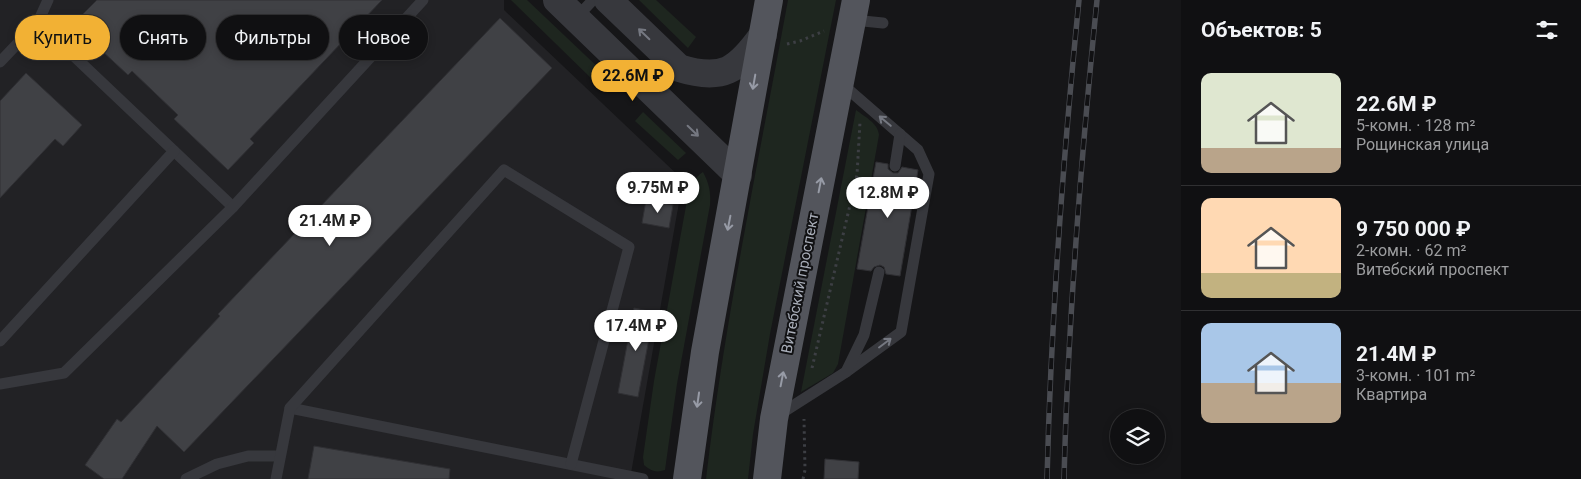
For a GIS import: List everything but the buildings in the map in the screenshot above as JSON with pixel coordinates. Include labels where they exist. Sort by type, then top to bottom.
[{"type":"main road","points":[[687,479],[705,352],[769,0]]},
{"type":"main road","name":"Витебский проспект","points":[[771,476],[774,419],[855,10]]},
{"type":"street","points":[[608,0],[679,68],[694,73],[718,73],[731,70],[747,57],[763,35]]},
{"type":"street","points":[[575,6],[738,175]]},
{"type":"lane","points":[[41,15],[48,0]]},
{"type":"lane","points":[[0,384],[64,373],[233,207],[423,0]]},
{"type":"lane","points":[[855,10],[883,23]]},
{"type":"lane","points":[[0,62],[15,46]]},
{"type":"lane","points":[[78,60],[233,207]]},
{"type":"lane","points":[[774,419],[846,372],[901,332],[929,174],[918,150],[840,83]]},
{"type":"lane","points":[[895,166],[900,134]]},
{"type":"lane","points":[[0,341],[174,151]]},
{"type":"lane","points":[[276,479],[290,408],[504,170],[629,247],[571,464]]},
{"type":"lane","points":[[846,372],[864,335],[879,272]]},
{"type":"lane","points":[[290,408],[643,479]]},
{"type":"lane","points":[[186,479],[217,464],[248,456],[280,456]]},
{"type":"path","points":[[803,479],[805,470],[805,398],[857,175],[862,102]]},
{"type":"shaded area","points":[[0,0],[504,0],[504,10],[683,180],[630,479],[0,479]]},
{"type":"shaded area","points":[[511,0],[527,0],[604,73],[595,82]]},
{"type":"shaded area","points":[[639,0],[656,0],[696,37],[688,48]]},
{"type":"shaded area","points":[[788,0],[836,0],[770,334],[753,434],[748,479],[706,479],[733,299]]},
{"type":"shaded area","points":[[856,110],[874,124],[879,135],[838,364],[833,373],[801,392]]},
{"type":"shaded area","points":[[643,112],[686,153],[678,160],[635,121]]},
{"type":"shaded area","points":[[703,172],[709,188],[710,205],[677,384],[665,470],[656,471],[644,465],[643,457],[654,381],[688,195],[693,182]]},
{"type":"railway","points":[[1047,479],[1058,239],[1079,0]]},
{"type":"railway","points":[[1064,479],[1076,239],[1097,0]]}]
